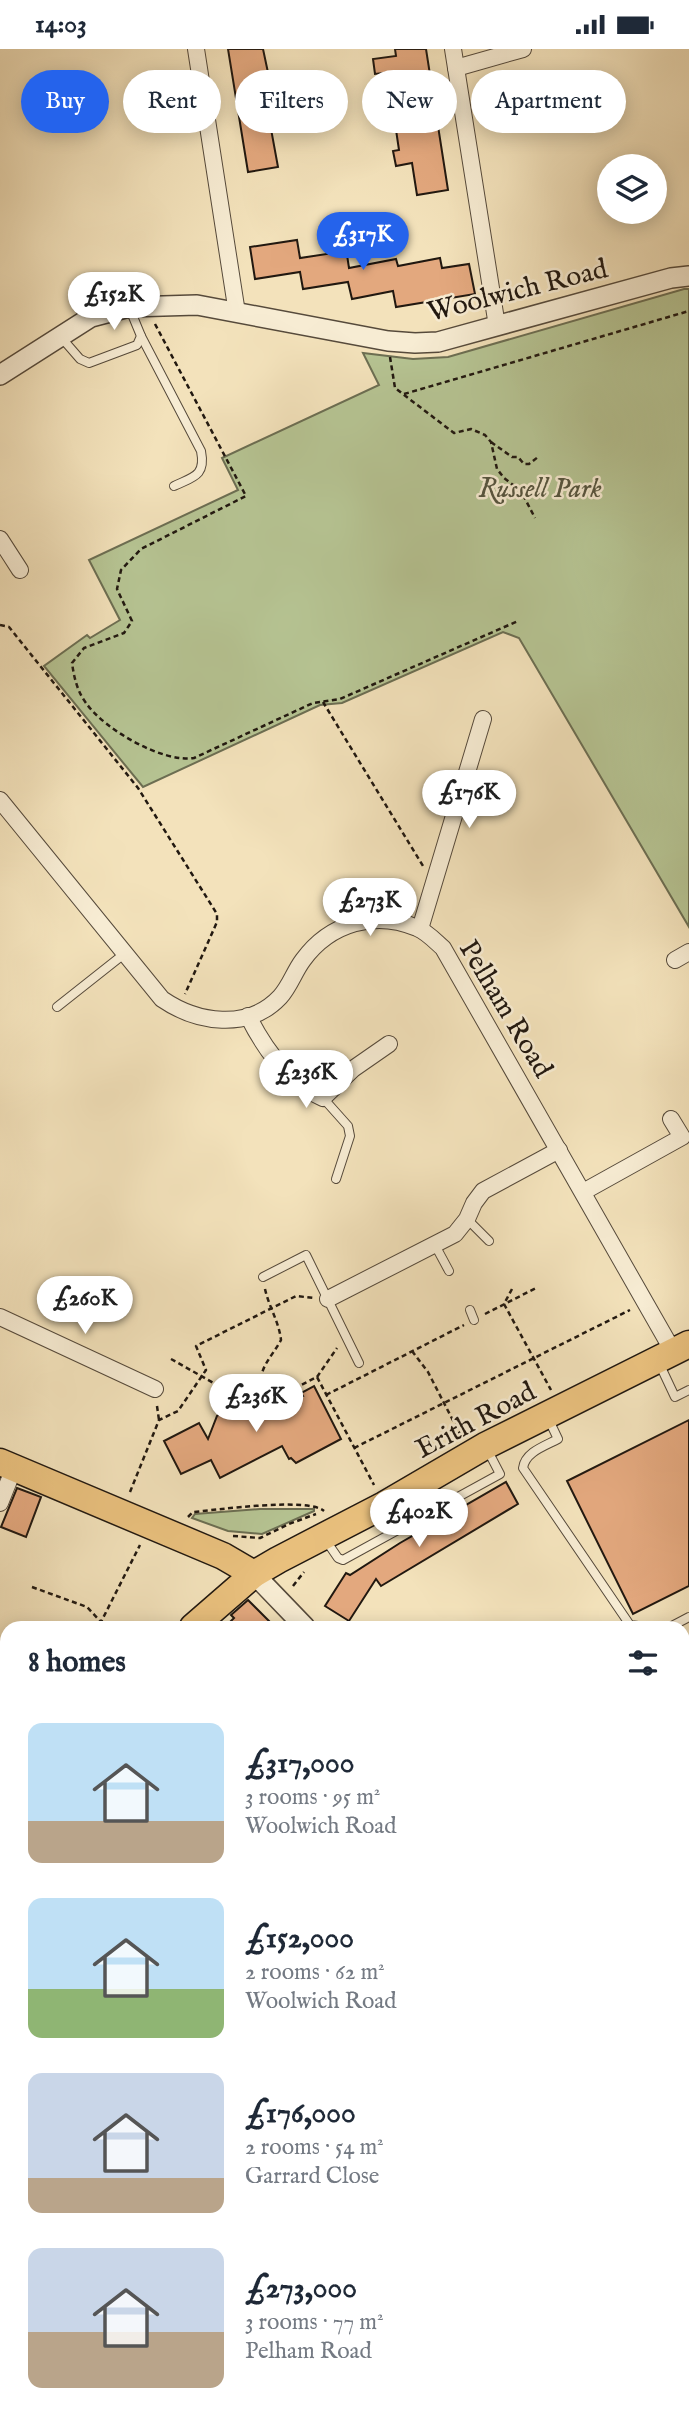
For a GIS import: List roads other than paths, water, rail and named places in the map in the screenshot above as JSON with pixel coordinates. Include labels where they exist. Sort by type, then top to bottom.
[{"type":"main road","name":"Erith Road","points":[[200,1621],[254,1574],[324,1524],[384,1505],[477,1442],[553,1412],[673,1352]]},
{"type":"main road","points":[[7,1465],[223,1556],[254,1574]]},
{"type":"street","points":[[195,49],[237,313]]},
{"type":"street","points":[[453,49],[497,326]]},
{"type":"street","points":[[456,68],[523,49]]},
{"type":"street","name":"Woolwich Road","points":[[0,375],[91,317],[129,307],[197,305],[388,341],[438,342],[671,278],[689,276]]},
{"type":"street","points":[[0,538],[20,570]]},
{"type":"street","points":[[420,929],[483,719]]},
{"type":"street","name":"Pelham Road","points":[[0,800],[162,999],[178,1010],[198,1017],[223,1021],[248,1016],[278,999],[302,961],[319,942],[335,930],[351,923],[368,919],[394,921],[420,929],[443,947],[673,1352]]},
{"type":"street","points":[[248,1016],[276,1061],[307,1090],[323,1098],[353,1069],[389,1044]]},
{"type":"street","points":[[583,1192],[682,1137],[671,1119]]},
{"type":"street","points":[[328,1299],[455,1234],[483,1191],[559,1150]]},
{"type":"street","points":[[0,1317],[155,1389]]},
{"type":"street","points":[[0,1503],[7,1465]]},
{"type":"street","points":[[254,1574],[299,1621]]},
{"type":"lane","points":[[129,307],[141,336],[201,451],[201,470],[197,475],[174,486]]},
{"type":"lane","points":[[60,336],[80,359],[89,363],[137,345],[141,336]]},
{"type":"lane","points":[[57,1007],[124,954]]},
{"type":"lane","points":[[323,1098],[348,1126],[350,1136],[336,1179]]},
{"type":"lane","points":[[467,1219],[489,1241]]},
{"type":"lane","points":[[435,1245],[449,1271]]},
{"type":"lane","points":[[263,1277],[306,1255],[359,1363]]},
{"type":"lane","points":[[470,1310],[474,1320]]},
{"type":"lane","points":[[673,1352],[675,1397],[689,1390]]},
{"type":"lane","points":[[553,1412],[558,1439],[532,1453],[524,1461],[523,1468],[626,1621]]},
{"type":"lane","points":[[324,1524],[338,1558],[343,1560],[499,1474],[477,1442]]},
{"type":"park label","name":"Russell Park","points":[[540,487]]}]
